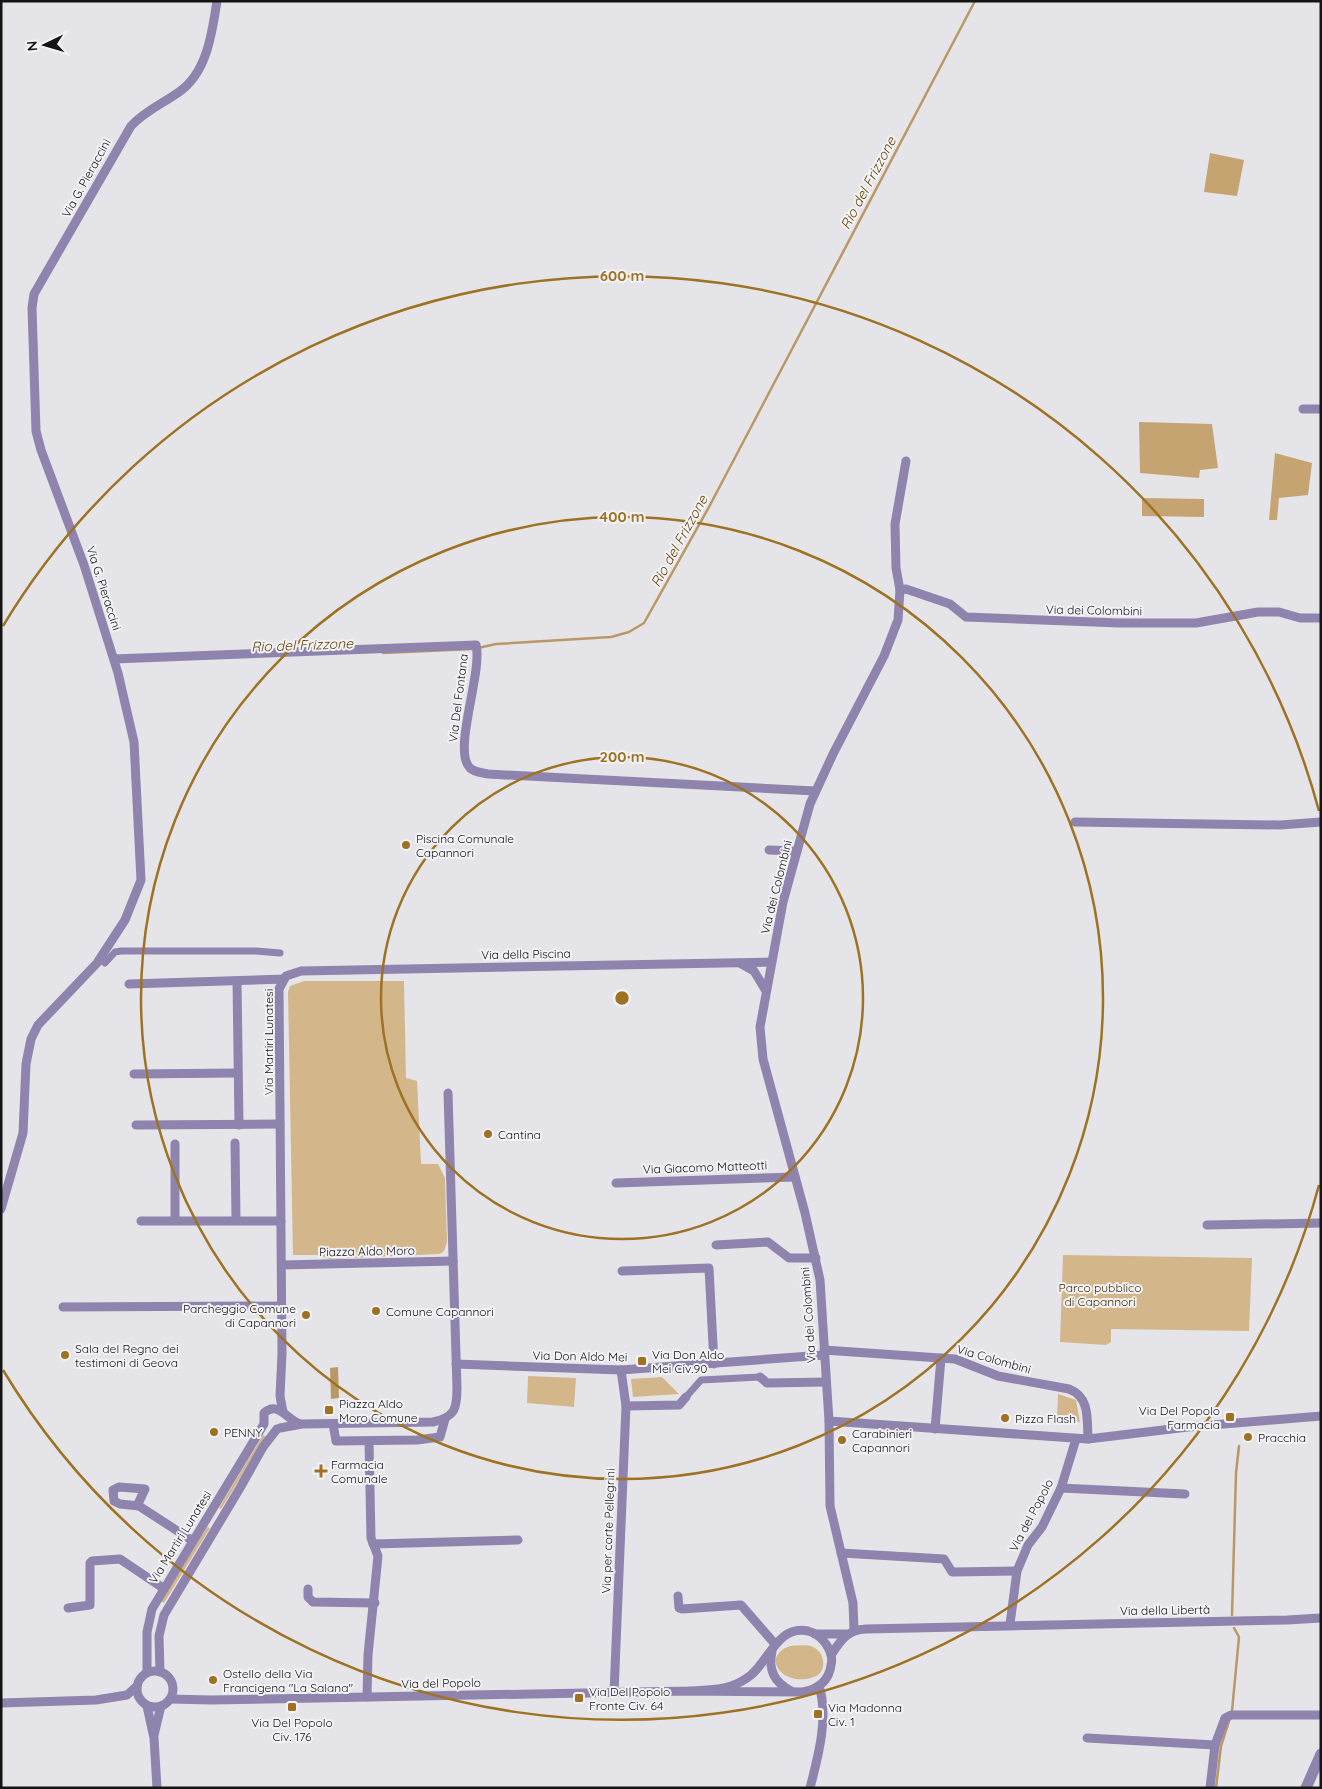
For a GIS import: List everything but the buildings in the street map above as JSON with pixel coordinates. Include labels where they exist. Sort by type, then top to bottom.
[{"type":"street","name":"Via G. Pieraccini","points":[[1,1209],[23,1133],[26,1064],[30,1039],[38,1025],[100,959],[125,920],[141,880],[134,742],[114,659],[84,565],[41,450],[36,431],[32,308],[34,294],[131,126],[153,107],[179,92],[198,72],[204,59],[217,1]]},
{"type":"street","points":[[1303,408],[1321,409]]},
{"type":"street","points":[[900,590],[896,568],[896,524],[906,461]]},
{"type":"street","name":"Via dei Colombini","points":[[850,1632],[853,1603],[842,1553],[832,1525],[830,1506],[828,1421],[820,1280],[796,1177],[761,1045],[760,1027],[771,962],[797,851],[815,791],[895,632],[898,620],[900,590],[906,589],[950,604],[966,618],[1119,623],[1196,623],[1258,612],[1278,612],[1300,618],[1321,618]]},
{"type":"street","name":"Via Del Fontana","points":[[114,659],[477,649],[465,751],[466,763],[471,770],[488,774],[815,791]]},
{"type":"street","points":[[1075,822],[1280,825],[1321,822]]},
{"type":"street","points":[[769,850],[797,851]]},
{"type":"street","points":[[100,959],[105,963],[108,962],[115,952],[121,951],[256,951],[280,954]]},
{"type":"street","points":[[730,961],[744,964],[754,971],[766,991]]},
{"type":"street","name":"Via della Piscina","points":[[284,978],[301,972],[730,961],[771,962]]},
{"type":"street","name":"Via Martiri Lunatesi","points":[[129,984],[284,978],[279,989],[282,1265],[281,1387],[284,1422],[263,1447],[164,1615],[159,1636],[160,1672]]},
{"type":"street","points":[[237,981],[239,1125]]},
{"type":"street","points":[[134,1074],[238,1073]]},
{"type":"street","points":[[264,1424],[269,1429],[278,1429],[302,1424],[433,1422],[451,1416],[455,1409],[456,1364],[448,1093]]},
{"type":"street","points":[[136,1125],[280,1124]]},
{"type":"street","points":[[175,1144],[175,1220]]},
{"type":"street","points":[[235,1144],[236,1220]]},
{"type":"street","name":"Via Giacomo Matteotti","points":[[616,1183],[796,1177]]},
{"type":"street","points":[[141,1221],[281,1221]]},
{"type":"street","points":[[1207,1225],[1321,1224]]},
{"type":"street","points":[[716,1244],[768,1242],[789,1258],[816,1258]]},
{"type":"street","name":"Piazza Aldo Moro","points":[[282,1265],[453,1261]]},
{"type":"street","points":[[622,1271],[709,1268],[714,1364]]},
{"type":"street","points":[[64,1307],[282,1306]]},
{"type":"street","name":"Via Colombini","points":[[824,1353],[940,1358],[967,1363],[1011,1379],[1077,1392],[1084,1398],[1088,1439]]},
{"type":"street","name":"Via Don Aldo Mei","points":[[456,1364],[620,1370],[714,1364],[824,1353]]},
{"type":"street","points":[[935,1428],[940,1358]]},
{"type":"street","name":"Via per corte Pellegrini","points":[[614,1693],[626,1406],[620,1370]]},
{"type":"street","points":[[626,1406],[679,1405],[701,1380],[760,1377],[767,1383],[826,1382]]},
{"type":"street","name":"Via Martiri Lunatesi","points":[[147,1672],[146,1632],[152,1608],[264,1424],[263,1416],[270,1408],[281,1387]]},
{"type":"street","points":[[270,1408],[277,1408],[302,1424]]},
{"type":"street","points":[[828,1421],[1088,1439],[1188,1426],[1321,1416]]},
{"type":"street","points":[[333,1424],[336,1442],[369,1442],[436,1439],[440,1437],[445,1419]]},
{"type":"street","name":"Via del Popolo","points":[[1010,1624],[1017,1571],[1028,1545],[1042,1527],[1061,1488],[1076,1438]]},
{"type":"street","points":[[367,1697],[368,1655],[375,1603],[378,1556],[373,1544],[369,1442]]},
{"type":"street","points":[[1061,1488],[1185,1494]]},
{"type":"street","points":[[137,1506],[193,1541]]},
{"type":"street","points":[[373,1544],[518,1540]]},
{"type":"street","points":[[842,1553],[944,1559],[952,1572],[1017,1571]]},
{"type":"street","points":[[68,1608],[90,1605],[90,1563],[92,1561],[120,1559],[164,1588]]},
{"type":"street","points":[[308,1589],[308,1597],[313,1602],[375,1603]]},
{"type":"street","points":[[678,1596],[680,1608],[741,1605],[774,1647],[770,1661],[774,1677],[781,1685],[792,1691]]},
{"type":"street","points":[[152,1608],[164,1615]]},
{"type":"street","name":"Via della Libertà","points":[[1010,1624],[1321,1618]]},
{"type":"street","points":[[815,1634],[1010,1624]]},
{"type":"street","name":"Via del Popolo","points":[[689,1692],[730,1687],[751,1675],[785,1634],[795,1631],[815,1634]]},
{"type":"street","points":[[831,1656],[850,1632]]},
{"type":"street","points":[[810,1788],[823,1715],[823,1701],[819,1686],[829,1675],[831,1656],[829,1648],[815,1634]]},
{"type":"street","points":[[157,1788],[154,1738],[147,1706],[138,1698],[137,1686],[140,1678],[147,1672],[160,1672],[168,1676],[178,1692],[192,1700]]},
{"type":"street","points":[[147,1706],[161,1706],[170,1699],[172,1685]]},
{"type":"street","points":[[1,1703],[96,1700],[127,1695],[137,1686]]},
{"type":"street","name":"Via del Popolo","points":[[170,1699],[803,1692],[819,1686]]},
{"type":"street","points":[[96,1700],[113,1702],[138,1698]]},
{"type":"street","points":[[154,1738],[161,1706]]},
{"type":"street","points":[[1210,1788],[1215,1745],[1221,1724],[1225,1718],[1231,1715],[1321,1715]]},
{"type":"street","points":[[1086,1738],[1215,1745]]},
{"type":"street","points":[[1306,1788],[1321,1754]]},
{"type":"green space","points":[[304,981],[404,981],[406,1078],[417,1081],[421,1164],[438,1164],[445,1178],[447,1242],[444,1251],[440,1254],[328,1259],[319,1255],[293,1255],[288,992],[290,986]]},
{"type":"green space","name":"Parco pubblico di Capannori","points":[[1063,1255],[1252,1258],[1249,1331],[1111,1329],[1111,1342],[1106,1345],[1060,1342]]},
{"type":"green space","points":[[528,1376],[576,1378],[574,1407],[527,1403]]},
{"type":"green space","points":[[662,1377],[679,1394],[633,1397],[631,1379]]},
{"type":"green space","points":[[1058,1394],[1076,1400],[1080,1422],[1057,1421]]},
{"type":"green space","points":[[263,1435],[266,1437],[221,1509],[219,1508]]},
{"type":"green space","points":[[207,1527],[210,1528],[164,1603],[161,1601]]},
{"type":"green space","points":[[790,1646],[807,1646],[817,1650],[823,1662],[821,1671],[814,1677],[803,1679],[785,1675],[776,1664],[776,1657],[781,1651]]},
{"type":"shaded area","points":[[1210,153],[1244,160],[1237,196],[1204,192]]},
{"type":"shaded area","points":[[1139,422],[1212,424],[1218,468],[1200,470],[1199,478],[1140,473]]},
{"type":"shaded area","points":[[1275,453],[1312,463],[1308,495],[1279,498],[1277,520],[1269,520]]},
{"type":"shaded area","points":[[1142,498],[1204,499],[1204,517],[1142,516]]},
{"type":"shaded area","points":[[338,1367],[339,1398],[331,1399],[330,1368]]},
{"type":"waterway","name":"Rio del Frizzone","points":[[478,648],[496,644],[611,637],[629,632],[644,623],[709,507],[975,1]]},
{"type":"waterway","name":"Rio del Frizzone","points":[[383,653],[472,649]]},
{"type":"waterway","points":[[1232,1615],[1236,1473],[1239,1446]]},
{"type":"waterway","points":[[1232,1711],[1239,1637],[1234,1628]]},
{"type":"waterway","points":[[1216,1788],[1221,1746],[1230,1718]]},
{"type":"place","name":"Piscina Comunale Capannori","points":[[406,845]]},
{"type":"place","name":"Cantina","points":[[488,1134]]},
{"type":"place","name":"Comune Capannori","points":[[376,1311]]},
{"type":"place","name":"Parcheggio Comune di Capannori","points":[[306,1315]]},
{"type":"place","name":"Sala del Regno dei testimoni di Geova","points":[[65,1355]]},
{"type":"place","name":"Via Don Aldo Mei Civ.90","points":[[642,1361]]},
{"type":"place","name":"Piazza Aldo Moro Comune","points":[[329,1410]]},
{"type":"place","name":"Via Del Popolo Farmacia","points":[[1230,1417]]},
{"type":"place","name":"Pizza Flash","points":[[1005,1418]]},
{"type":"place","name":"PENNY","points":[[214,1432]]},
{"type":"place","name":"Pracchia","points":[[1248,1437]]},
{"type":"place","name":"Carabinieri Capannori","points":[[842,1440]]},
{"type":"place","name":"Farmacia Comunale","points":[[321,1471]]},
{"type":"place","name":"Ostello della Via Francigena \"La Salana\"","points":[[213,1680]]},
{"type":"place","name":"Via Del Popolo Fronte Civ. 64","points":[[579,1698]]},
{"type":"place","name":"Via Del Popolo Civ. 176","points":[[292,1707]]},
{"type":"place","name":"Via Madonna Civ. 1","points":[[818,1714]]}]
